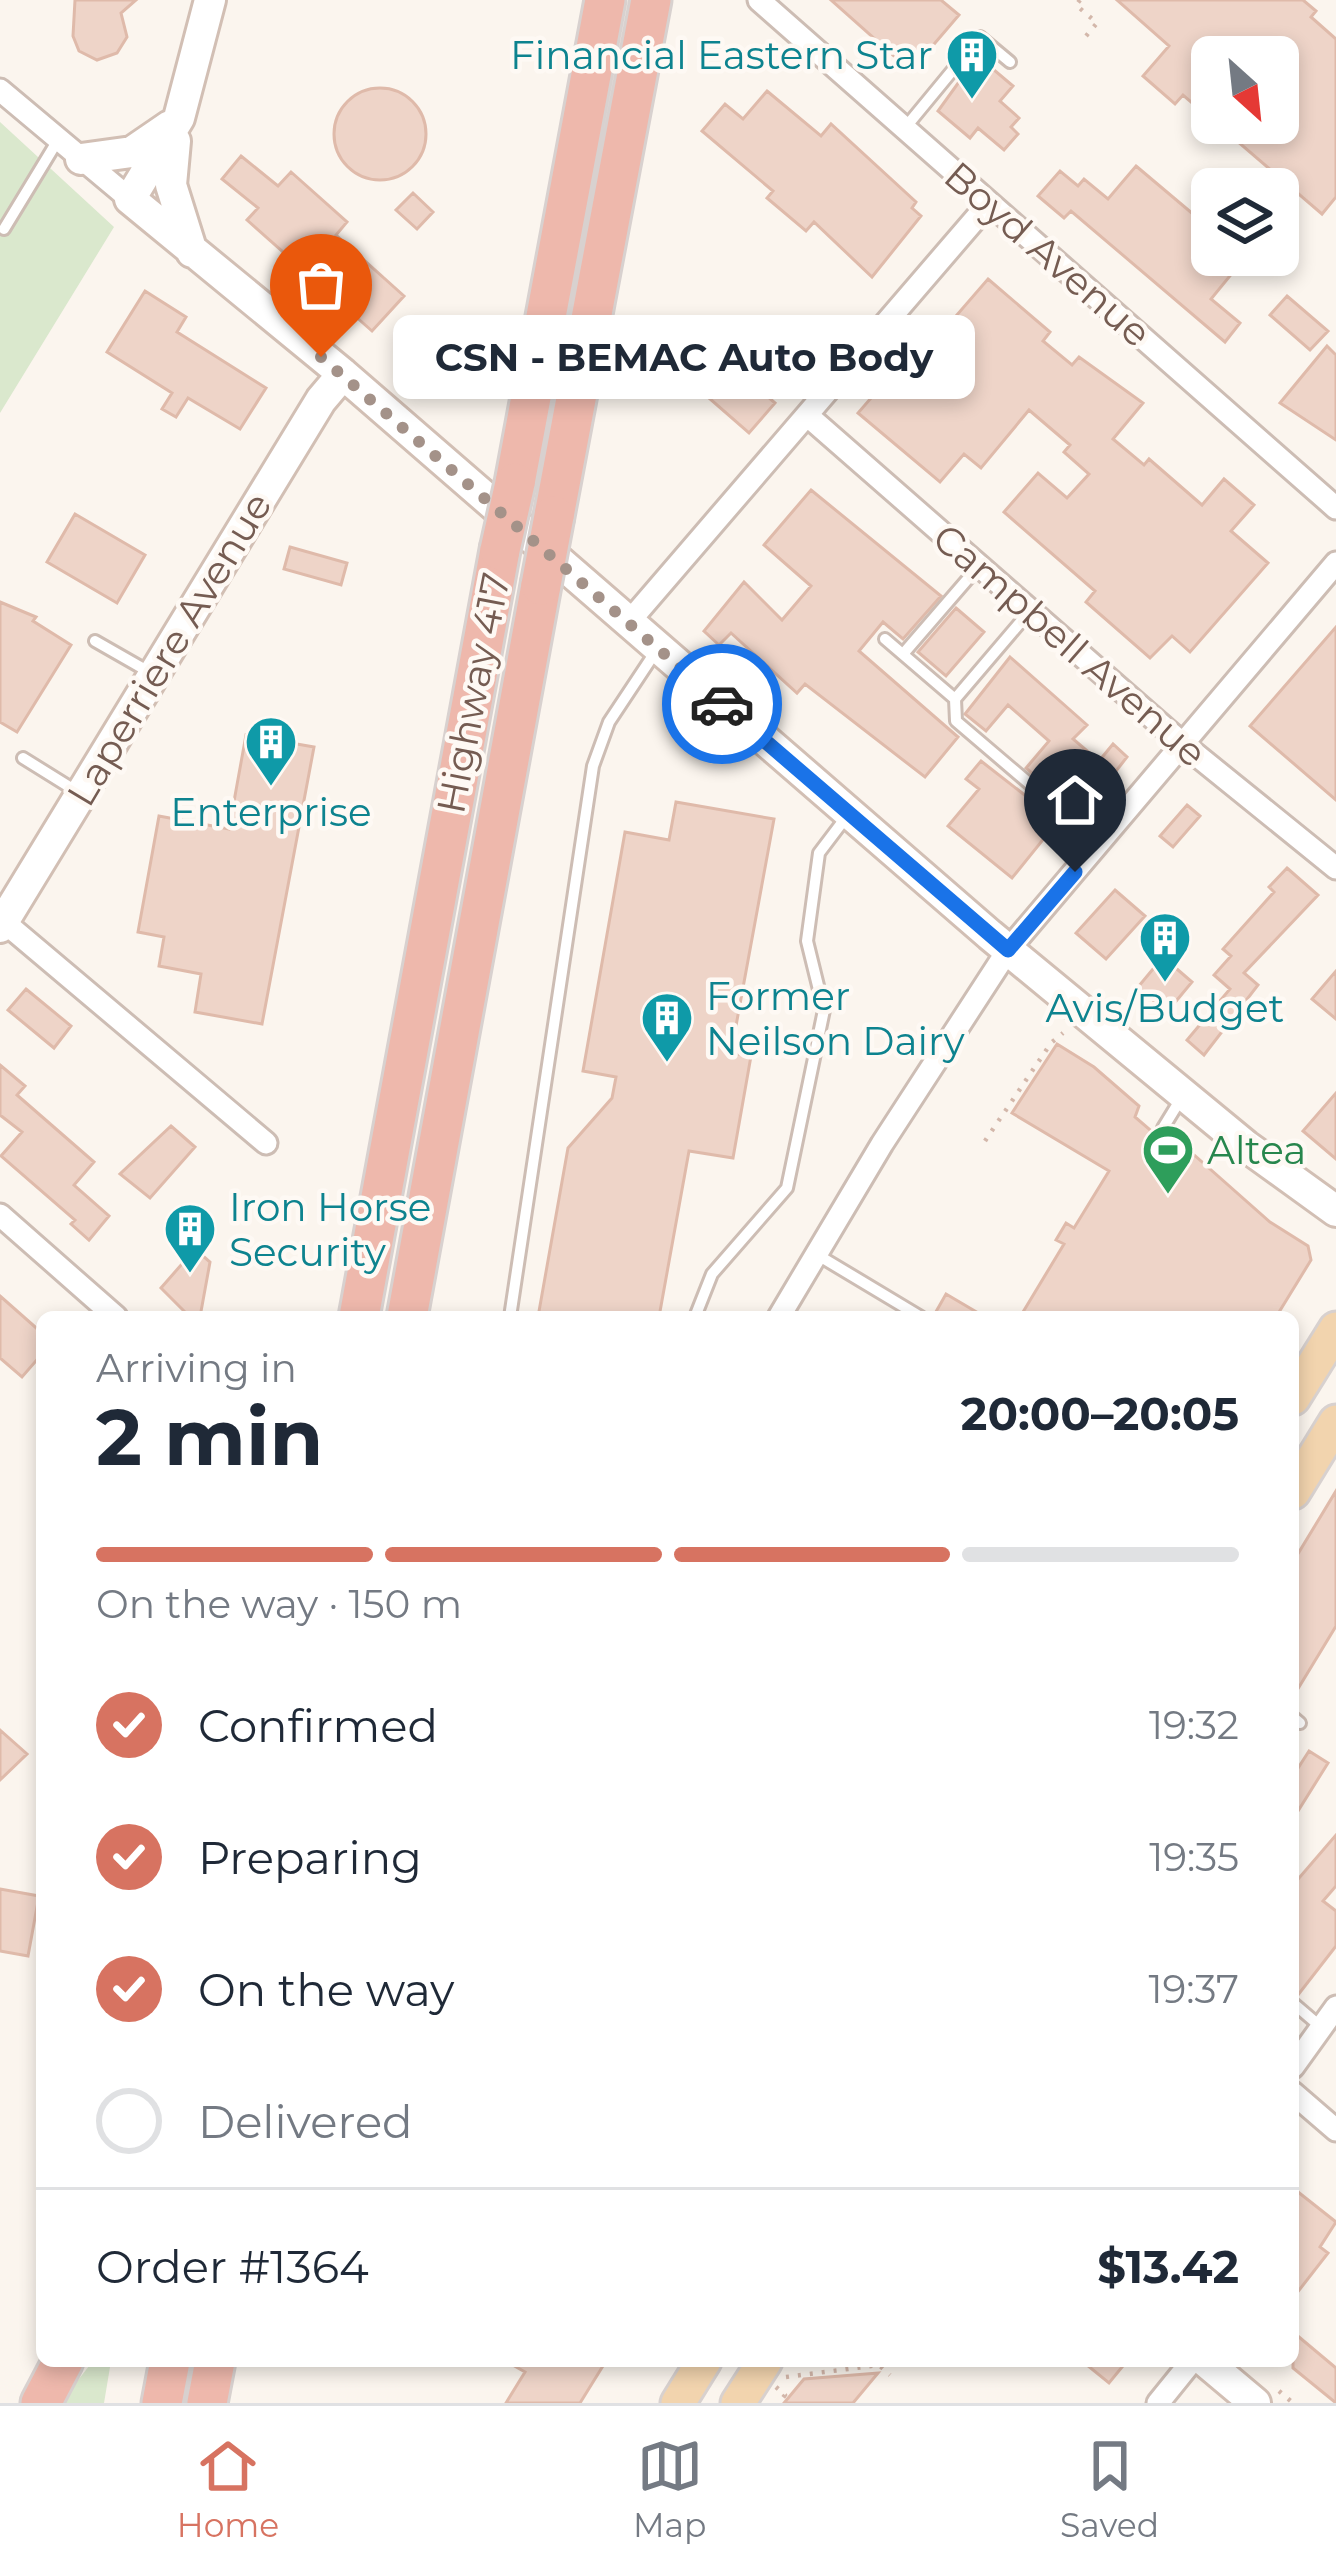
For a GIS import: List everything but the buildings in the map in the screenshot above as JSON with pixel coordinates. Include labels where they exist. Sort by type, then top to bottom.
[{"type":"highway","name":"Highway 417","points":[[360,1311],[605,0]]},
{"type":"highway","points":[[408,1311],[651,0]]},
{"type":"highway","points":[[41,2403],[60,2367]]},
{"type":"highway","points":[[162,2403],[169,2367]]},
{"type":"highway","points":[[207,2403],[214,2367]]},
{"type":"main road","points":[[1299,1389],[1336,1329]]},
{"type":"main road","points":[[1299,1483],[1332,1436]]},
{"type":"main road","points":[[678,2403],[700,2367]]},
{"type":"main road","points":[[739,2403],[761,2367]]},
{"type":"street","points":[[192,253],[171,185],[179,118],[210,0]]},
{"type":"street","name":"Boyd Avenue","points":[[759,0],[1336,508]]},
{"type":"street","points":[[0,90],[343,374],[1008,950],[1183,1094],[1336,1211]]},
{"type":"street","points":[[70,149],[132,152],[179,118]]},
{"type":"street","points":[[130,199],[179,118]]},
{"type":"street","points":[[628,623],[988,202]]},
{"type":"street","name":"Laperriere Avenue","points":[[2,924],[321,400],[343,374]]},
{"type":"street","name":"Campbell Avenue","points":[[808,416],[1184,745],[1336,868]]},
{"type":"street","points":[[783,1311],[1008,950],[1336,563]]},
{"type":"street","points":[[2,924],[266,1143]]},
{"type":"street","points":[[0,1215],[109,1311]]},
{"type":"street","points":[[1299,2059],[1336,2007]]},
{"type":"street","points":[[1299,2098],[1336,2130]]},
{"type":"street","points":[[1158,2403],[1187,2367]]},
{"type":"street","points":[[1212,2367],[1255,2403]]},
{"type":"lane","points":[[905,128],[980,37],[1010,62]]},
{"type":"lane","points":[[4,230],[70,149]]},
{"type":"lane","points":[[903,654],[979,566]]},
{"type":"lane","points":[[1030,610],[955,700],[956,721],[1100,843]]},
{"type":"lane","points":[[886,639],[955,700]]},
{"type":"lane","points":[[95,641],[154,675]]},
{"type":"lane","points":[[510,1311],[593,766],[609,722],[658,648]]},
{"type":"lane","points":[[23,758],[81,794]]},
{"type":"lane","points":[[697,1311],[712,1274],[787,1188],[824,1010],[806,941],[818,853],[850,814]]},
{"type":"lane","points":[[1163,1128],[1183,1094]]},
{"type":"lane","points":[[816,1254],[911,1311]]},
{"type":"lane","points":[[1299,2008],[1322,2027]]},
{"type":"path","points":[[1080,0],[1076,5],[1097,23],[1081,42]]},
{"type":"path","points":[[985,1141],[1051,1042],[1063,1033]]},
{"type":"path","points":[[779,2403],[785,2395],[771,2384],[782,2378],[864,2367]]},
{"type":"path","points":[[881,2367],[890,2374]]},
{"type":"green space","points":[[0,122],[114,227],[0,413]]},
{"type":"green space","points":[[88,2367],[110,2367],[104,2403],[60,2403]]},
{"type":"way so far","points":[[321,357],[722,704]]},
{"type":"place","name":"Financial Eastern Star","points":[[972,101]]},
{"type":"place","name":"CSN - BEMAC Auto Body","points":[[321,357]]},
{"type":"place","name":"Enterprise","points":[[271,788]]},
{"type":"place","name":"Avis/Budget","points":[[1165,984]]},
{"type":"place","name":"Former Neilson Dairy","points":[[667,1064]]},
{"type":"place","name":"Altea","points":[[1168,1196]]},
{"type":"place","name":"Iron Horse Security","points":[[190,1275]]},
{"type":"route","points":[[722,704],[1008,950],[1075,872]]}]
